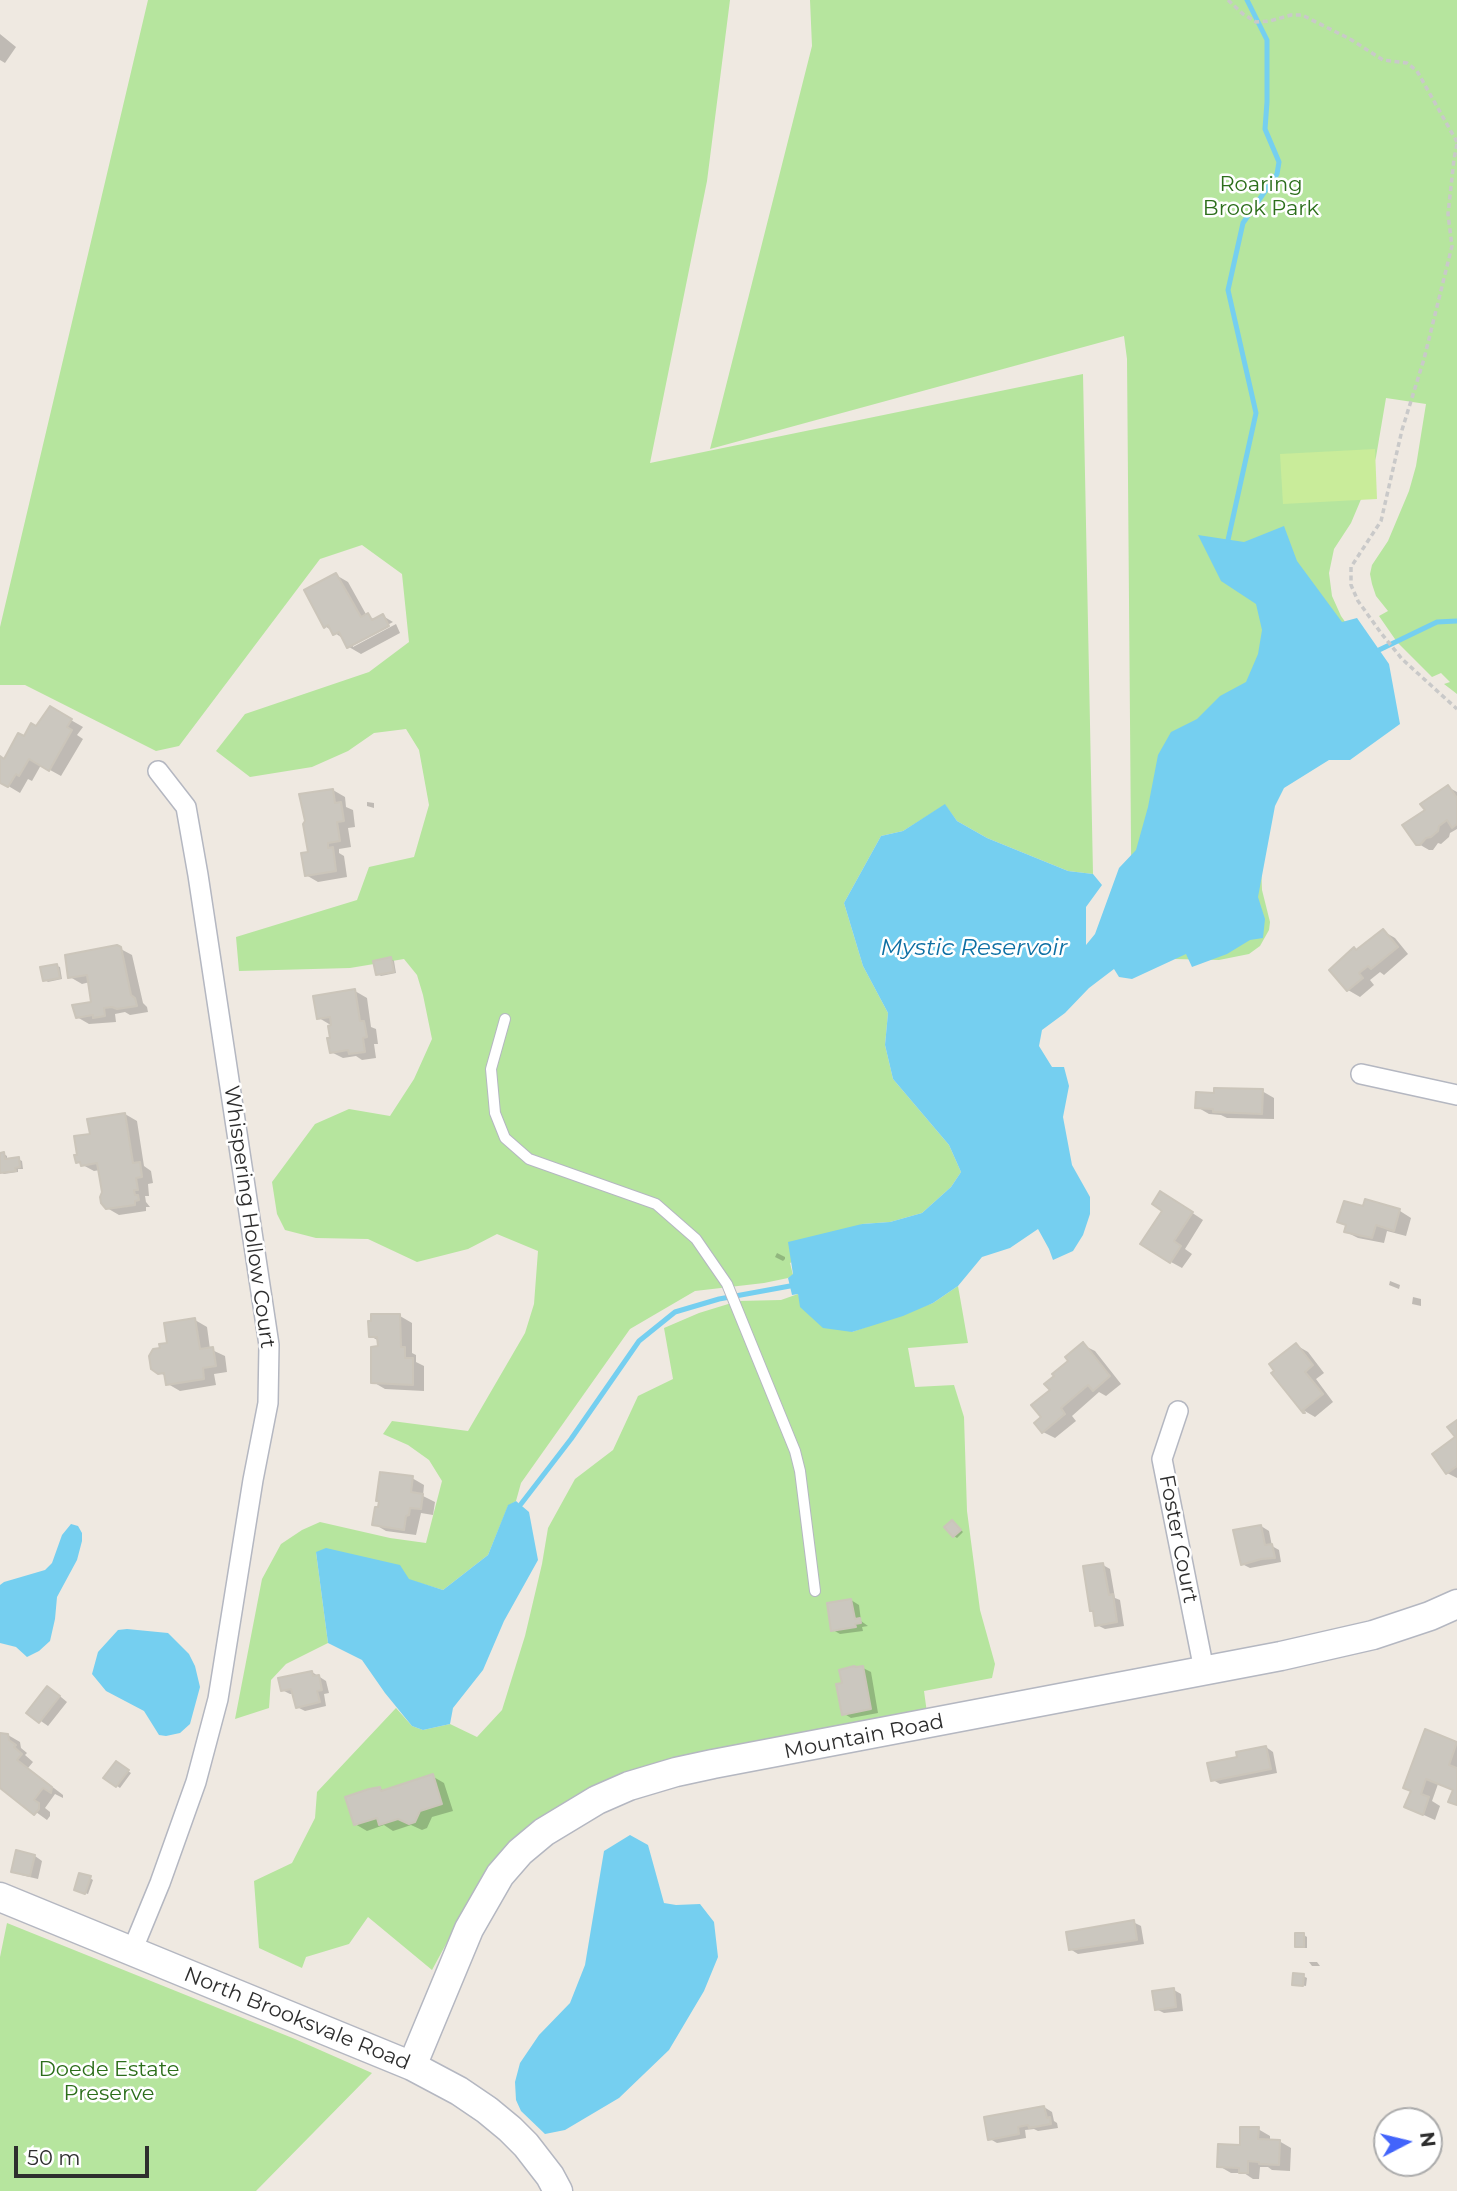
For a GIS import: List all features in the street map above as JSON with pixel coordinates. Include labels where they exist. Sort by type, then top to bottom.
[{"type":"main road","name":"Mountain Road","points":[[412,2066],[469,1929],[500,1875],[520,1852],[544,1832],[597,1800],[629,1786],[700,1767],[1281,1656],[1373,1635],[1457,1604]]},
{"type":"main road","name":"North Brooksvale Road","points":[[0,1897],[412,2066],[459,2091],[510,2129],[534,2155],[558,2191]]},
{"type":"street","name":"Whispering Hollow Court","points":[[132,1951],[160,1883],[196,1782],[218,1699],[268,1403],[269,1345],[198,875],[186,807],[158,771]]},
{"type":"street","points":[[1361,1074],[1457,1095]]},
{"type":"street","name":"Foster Court","points":[[1178,1411],[1162,1459],[1204,1670]]},
{"type":"lane","points":[[505,1018],[491,1069],[495,1113],[505,1139],[529,1159],[656,1204],[696,1239],[727,1284],[795,1451],[800,1471],[815,1591]]},
{"type":"path","points":[[1228,0],[1256,22],[1302,15],[1383,60],[1407,63],[1417,71],[1457,143],[1448,214],[1452,246],[1427,347],[1402,429],[1381,521],[1350,567],[1351,585],[1358,601],[1386,639],[1401,657],[1457,709]]},
{"type":"green space","points":[[148,0],[730,0],[707,181],[650,463],[1083,374],[1093,874],[1068,871],[987,838],[957,821],[945,805],[903,831],[881,836],[844,903],[863,966],[888,1013],[885,1045],[893,1079],[949,1145],[961,1172],[951,1187],[922,1213],[890,1222],[862,1224],[790,1263],[793,1275],[788,1278],[695,1291],[630,1329],[521,1483],[516,1501],[508,1506],[488,1555],[443,1590],[316,1552],[328,1643],[286,1664],[271,1680],[269,1708],[235,1719],[262,1579],[281,1544],[320,1522],[426,1543],[442,1481],[429,1460],[408,1445],[383,1434],[392,1421],[468,1431],[525,1333],[534,1304],[538,1251],[497,1234],[468,1249],[417,1262],[368,1239],[316,1238],[285,1230],[277,1214],[272,1182],[315,1124],[349,1109],[390,1116],[414,1079],[432,1039],[417,975],[404,959],[350,968],[239,971],[236,937],[357,900],[369,867],[414,857],[429,805],[419,750],[406,729],[374,733],[348,751],[312,767],[250,777],[216,751],[245,714],[369,672],[409,642],[402,574],[362,545],[320,559],[179,746],[156,751],[25,685],[0,685],[0,627]]},
{"type":"green space","name":"Roaring Brook Park","points":[[810,0],[1457,0],[1457,694],[1444,684],[1450,682],[1441,673],[1432,677],[1397,642],[1379,616],[1388,611],[1376,596],[1370,574],[1372,565],[1388,541],[1409,491],[1426,404],[1386,398],[1370,478],[1351,523],[1334,549],[1329,573],[1332,596],[1341,616],[1362,646],[1275,777],[1260,842],[1262,890],[1270,922],[1269,930],[1260,946],[1249,954],[1219,960],[1174,959],[1132,963],[1127,359],[1124,336],[710,449],[812,46]]},
{"type":"green space","points":[[1375,449],[1377,499],[1283,504],[1280,454]]},
{"type":"green space","points":[[958,1286],[968,1343],[908,1348],[915,1387],[954,1385],[964,1417],[967,1511],[980,1610],[995,1664],[992,1678],[924,1691],[927,1713],[636,1772],[464,1911],[432,1970],[368,1917],[349,1944],[306,1957],[302,1968],[259,1948],[254,1881],[292,1863],[315,1818],[317,1792],[396,1708],[412,1726],[423,1730],[450,1724],[477,1737],[502,1710],[525,1636],[548,1528],[575,1479],[613,1450],[638,1396],[673,1379],[664,1328],[738,1301],[781,1300],[798,1294],[800,1300],[852,1332],[933,1303]],"holes":[[[851,1599],[855,1619],[860,1618],[861,1622],[855,1624],[856,1627],[832,1631],[827,1603]],[[863,1666],[871,1709],[842,1714],[836,1684],[842,1683],[840,1670]],[[432,1774],[442,1804],[420,1811],[415,1822],[409,1824],[398,1819],[380,1825],[377,1818],[354,1825],[345,1797],[368,1789],[380,1787],[381,1791]]]},
{"type":"green space","name":"Doede Estate Preserve","points":[[7,1923],[295,2039],[372,2073],[256,2191],[0,2191],[0,1957]]},
{"type":"water","name":"Mystic Reservoir","points":[[1284,526],[1297,561],[1342,622],[1357,618],[1389,664],[1400,724],[1350,760],[1329,760],[1284,788],[1275,806],[1258,897],[1265,919],[1263,938],[1250,940],[1227,954],[1192,967],[1186,954],[1132,979],[1119,977],[1114,969],[1042,1030],[1039,1046],[1052,1067],[1064,1067],[1069,1086],[1063,1117],[1072,1165],[1090,1197],[1090,1214],[1083,1235],[1073,1251],[1053,1260],[1038,1229],[1010,1248],[982,1257],[958,1286],[933,1303],[903,1316],[852,1332],[823,1328],[800,1307],[798,1294],[792,1295],[788,1278],[793,1274],[788,1242],[922,1213],[951,1187],[961,1172],[949,1145],[893,1079],[885,1045],[888,1013],[863,966],[844,903],[881,836],[903,831],[945,804],[957,821],[987,838],[1068,871],[1093,874],[1102,885],[1086,907],[1086,945],[1095,934],[1119,868],[1136,850],[1158,755],[1171,732],[1197,719],[1220,696],[1246,682],[1258,654],[1262,630],[1256,604],[1221,581],[1198,535],[1244,542]]},
{"type":"water","points":[[516,1501],[529,1512],[538,1560],[504,1621],[483,1670],[453,1708],[450,1724],[423,1730],[412,1726],[362,1660],[328,1643],[316,1552],[326,1548],[400,1565],[409,1579],[443,1590],[488,1555],[508,1505]]},
{"type":"water","points":[[71,1524],[78,1526],[82,1533],[77,1560],[57,1597],[50,1641],[27,1657],[16,1647],[0,1643],[0,1585],[45,1570],[52,1563],[62,1535]]},
{"type":"water","points":[[118,1630],[168,1633],[189,1654],[200,1687],[190,1724],[180,1733],[159,1735],[144,1711],[106,1691],[92,1674],[98,1652]]},
{"type":"water","points":[[630,1835],[648,1845],[664,1903],[700,1904],[714,1922],[718,1957],[704,1991],[669,2050],[619,2098],[565,2130],[545,2134],[521,2111],[516,2100],[515,2082],[520,2063],[539,2035],[570,2003],[585,1965],[604,1851]]},
{"type":"building","points":[[336,573],[361,617],[368,613],[372,620],[383,614],[389,626],[347,648],[339,632],[333,635],[328,625],[324,628],[304,590]]},
{"type":"building","points":[[50,706],[72,719],[67,727],[72,730],[49,771],[29,759],[19,776],[16,774],[8,787],[0,783],[0,756],[4,759],[18,733],[24,736],[31,723],[36,726]]},
{"type":"building","points":[[1448,785],[1457,798],[1457,824],[1452,828],[1447,820],[1431,837],[1416,845],[1402,825],[1425,810],[1420,804]]},
{"type":"building","points":[[333,789],[335,803],[341,802],[344,821],[337,822],[340,841],[328,843],[328,848],[333,847],[336,871],[305,876],[301,853],[308,852],[299,794]]},
{"type":"building","points":[[1383,929],[1398,947],[1371,969],[1368,966],[1359,973],[1363,978],[1347,991],[1329,970],[1354,947],[1356,950]]},
{"type":"building","points":[[117,945],[121,947],[131,995],[137,1006],[104,1008],[105,1016],[76,1018],[72,1005],[91,1002],[87,975],[68,978],[65,955]]},
{"type":"building","points":[[391,957],[394,972],[376,975],[373,961]]},
{"type":"building","points":[[57,964],[60,978],[43,981],[40,967]]},
{"type":"building","points":[[355,989],[360,1021],[364,1021],[367,1037],[363,1038],[365,1052],[349,1054],[348,1050],[330,1053],[327,1038],[330,1038],[330,1017],[317,1019],[313,996]]},
{"type":"building","points":[[1214,1088],[1263,1089],[1262,1114],[1213,1112],[1213,1109],[1195,1108],[1196,1092],[1214,1093]]},
{"type":"building","points":[[125,1113],[133,1163],[140,1162],[142,1177],[136,1178],[138,1190],[134,1190],[139,1200],[135,1201],[135,1205],[106,1209],[101,1203],[97,1163],[81,1166],[80,1162],[76,1163],[74,1136],[90,1134],[87,1119]]},
{"type":"building","points":[[4,1152],[5,1159],[19,1157],[20,1167],[15,1168],[16,1171],[0,1173],[0,1153]]},
{"type":"building","points":[[1160,1191],[1193,1212],[1174,1241],[1181,1246],[1170,1263],[1140,1244],[1162,1211],[1152,1204]]},
{"type":"building","points":[[1365,1199],[1400,1209],[1394,1231],[1376,1225],[1372,1238],[1344,1232],[1346,1225],[1337,1222],[1344,1201],[1363,1206]]},
{"type":"building","points":[[371,1314],[400,1314],[401,1347],[405,1347],[405,1358],[413,1358],[413,1385],[371,1383],[371,1347],[378,1346],[377,1337],[369,1337],[368,1321],[371,1321]]},
{"type":"building","points":[[195,1318],[200,1349],[213,1347],[216,1366],[203,1368],[204,1379],[166,1385],[164,1373],[158,1374],[151,1369],[149,1356],[153,1349],[160,1348],[159,1344],[167,1343],[164,1323]]},
{"type":"building","points":[[1083,1342],[1110,1376],[1093,1391],[1088,1385],[1061,1408],[1065,1414],[1042,1433],[1034,1423],[1041,1417],[1031,1405],[1050,1390],[1044,1384],[1068,1361],[1065,1357]]},
{"type":"building","points":[[1296,1343],[1313,1365],[1305,1372],[1323,1394],[1303,1410],[1305,1413],[1271,1373],[1274,1371],[1269,1364]]},
{"type":"building","points":[[1457,1420],[1457,1466],[1446,1474],[1432,1454],[1455,1437],[1447,1427]]},
{"type":"building","points":[[380,1472],[413,1476],[411,1492],[423,1494],[421,1509],[410,1508],[404,1530],[372,1525],[375,1507],[378,1507],[379,1501],[376,1501]]},
{"type":"building","points":[[952,1520],[961,1530],[953,1537],[944,1527]]},
{"type":"building","points":[[1261,1525],[1265,1545],[1272,1544],[1275,1558],[1241,1565],[1233,1530]]},
{"type":"building","points":[[1103,1563],[1109,1595],[1113,1594],[1117,1622],[1095,1626],[1083,1566]]},
{"type":"building","points":[[851,1599],[855,1619],[860,1618],[861,1623],[855,1624],[856,1627],[831,1631],[827,1603]]},
{"type":"building","points":[[863,1666],[871,1709],[842,1715],[836,1684],[842,1683],[839,1670]]},
{"type":"building","points":[[312,1671],[313,1676],[319,1675],[322,1690],[317,1691],[320,1702],[296,1708],[291,1689],[281,1691],[278,1678]]},
{"type":"building","points":[[47,1686],[60,1696],[39,1723],[26,1713]]},
{"type":"building","points":[[1425,1729],[1457,1742],[1449,1765],[1457,1768],[1457,1805],[1448,1802],[1453,1790],[1426,1779],[1421,1794],[1429,1797],[1423,1815],[1404,1807],[1411,1791],[1403,1788]]},
{"type":"building","points":[[0,1733],[8,1734],[9,1740],[22,1754],[17,1760],[52,1787],[51,1793],[43,1788],[34,1800],[39,1803],[39,1809],[34,1815],[0,1788]]},
{"type":"building","points":[[1266,1746],[1271,1769],[1211,1781],[1207,1763],[1237,1757],[1236,1752]]},
{"type":"building","points":[[116,1761],[129,1770],[116,1787],[103,1778]]},
{"type":"building","points":[[433,1774],[442,1804],[420,1811],[415,1822],[409,1824],[398,1819],[379,1825],[377,1818],[354,1825],[345,1797],[380,1787],[381,1791]]},
{"type":"building","points":[[16,1850],[35,1855],[30,1876],[11,1872]]},
{"type":"building","points":[[79,1873],[91,1876],[85,1894],[74,1890]]},
{"type":"building","points":[[1134,1920],[1137,1940],[1069,1950],[1066,1932]]},
{"type":"building","points":[[1295,1933],[1304,1933],[1304,1947],[1295,1947]]},
{"type":"building","points":[[1293,1973],[1304,1974],[1303,1986],[1292,1985]]},
{"type":"building","points":[[1174,1988],[1176,2007],[1155,2010],[1152,1991]]},
{"type":"building","points":[[1044,2106],[1051,2124],[1018,2127],[1019,2134],[988,2140],[984,2117]]},
{"type":"building","points":[[1240,2127],[1259,2127],[1258,2139],[1280,2140],[1279,2165],[1248,2161],[1248,2173],[1239,2173],[1239,2168],[1217,2167],[1218,2144],[1240,2145]]},
{"type":"waterway","points":[[1228,540],[1256,413],[1228,290],[1243,223],[1277,174],[1279,162],[1265,129],[1267,40],[1247,0]]},
{"type":"waterway","points":[[1379,650],[1437,622],[1457,621]]},
{"type":"waterway","points":[[521,1504],[571,1439],[639,1341],[675,1312],[719,1299],[790,1286]]}]
